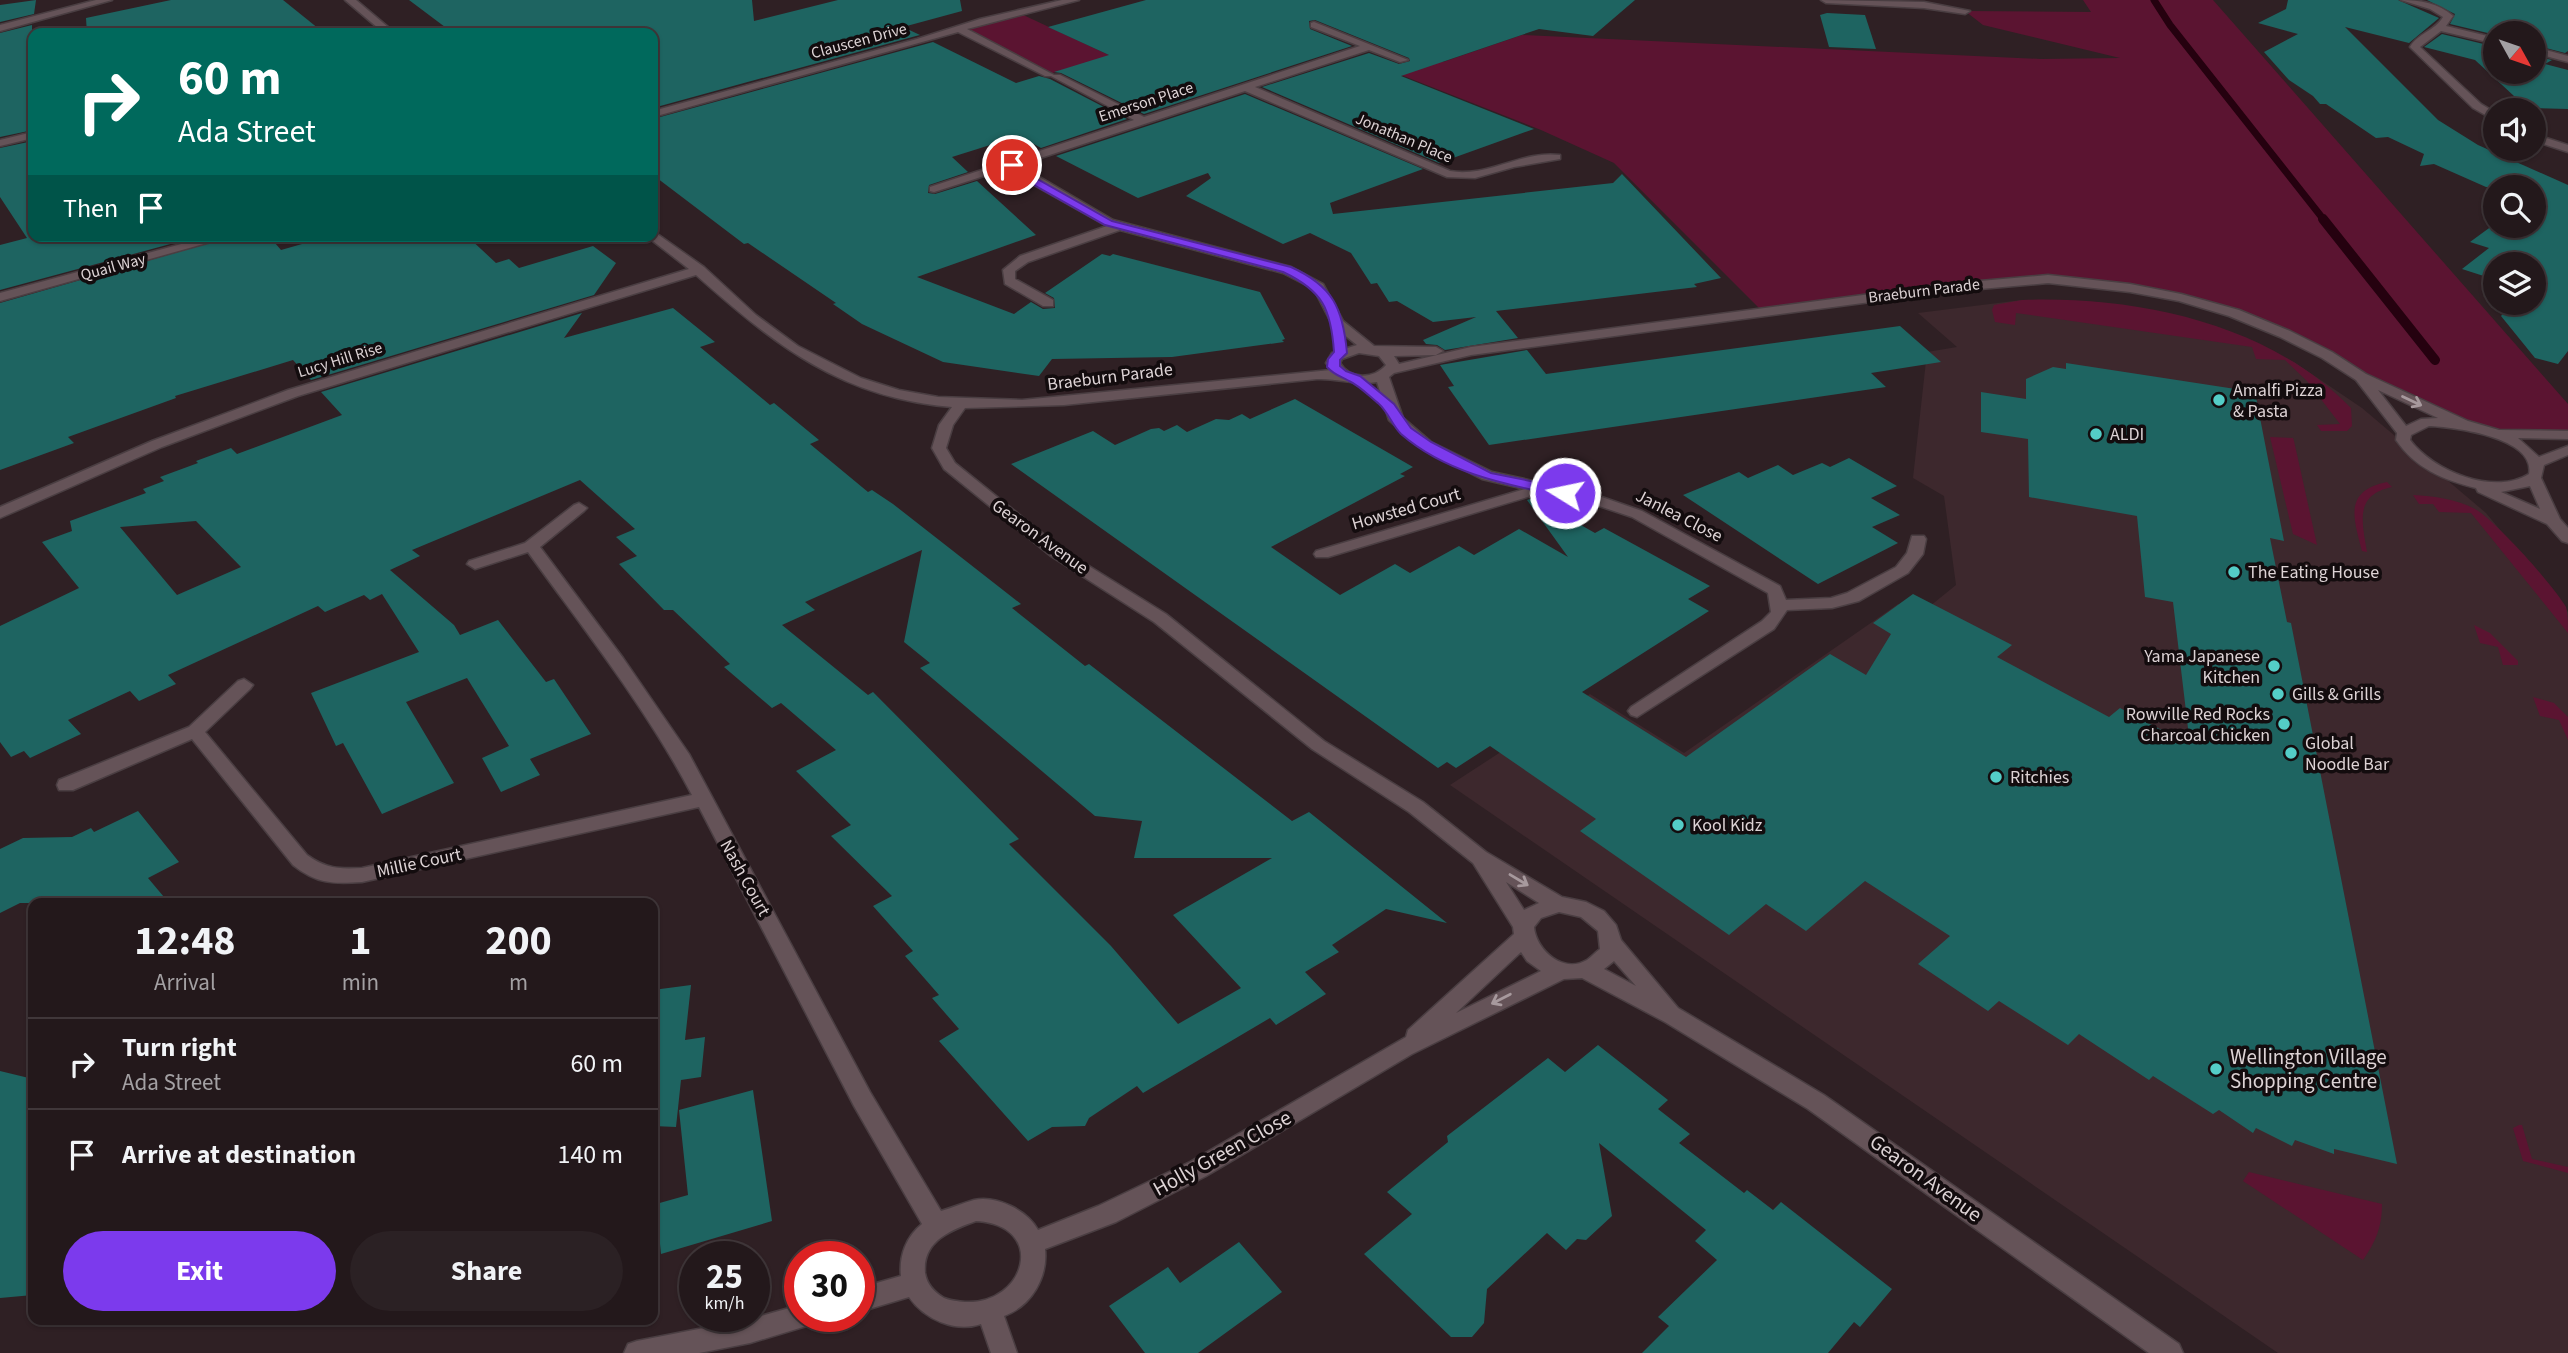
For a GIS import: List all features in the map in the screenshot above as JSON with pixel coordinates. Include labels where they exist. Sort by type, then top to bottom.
[{"type":"street","points":[[0,28],[107,0]]},
{"type":"street","points":[[350,0],[384,28]]},
{"type":"street","points":[[1012,0],[1035,10]]},
{"type":"street","name":"Clauscen Drive","points":[[658,113],[920,41],[957,28],[1074,0]]},
{"type":"street","points":[[1826,0],[1924,5],[1965,11]]},
{"type":"street","points":[[2406,0],[2444,12],[2448,20],[2441,28],[2419,40],[2415,47],[2483,110]]},
{"type":"street","points":[[1314,25],[1403,60]]},
{"type":"street","points":[[957,28],[1142,120]]},
{"type":"street","points":[[2441,28],[2483,38]]},
{"type":"street","name":"Emerson Place","points":[[934,189],[1368,47]]},
{"type":"street","points":[[2546,53],[2568,59]]},
{"type":"street","name":"Jonathan Place","points":[[1245,87],[1455,176],[1480,175],[1512,164],[1556,157]]},
{"type":"street","points":[[0,143],[28,136]]},
{"type":"street","points":[[2546,141],[2568,149]]},
{"type":"street","points":[[1012,165],[1022,174],[1119,226],[1287,270],[1319,288],[1338,323],[1374,350]]},
{"type":"street","points":[[1048,303],[1009,281],[1009,270],[1024,259],[1119,226]]},
{"type":"street","points":[[658,239],[700,270],[767,330],[832,371],[879,389],[960,405]]},
{"type":"street","name":"Quail Way","points":[[0,297],[204,242]]},
{"type":"street","name":"Lucy Hill Rise","points":[[0,513],[136,452],[281,397],[700,270]]},
{"type":"street","name":"Braeburn Parade","points":[[960,405],[1042,404],[1265,378],[1387,373],[1471,351],[1946,288],[2048,279],[2143,290],[2234,313],[2297,339],[2361,377],[2463,424]]},
{"type":"street","points":[[1338,323],[1338,356],[1334,367],[1348,376]]},
{"type":"street","name":"Braeburn Parade","points":[[1265,378],[1338,356],[1374,350],[1471,351]]},
{"type":"street","name":"Janlea Close","points":[[1374,350],[1392,360],[1387,373],[1390,407],[1396,420],[1406,431],[1447,457],[1487,476],[1588,496],[1637,514],[1767,585],[1774,590],[1780,605]]},
{"type":"street","name":"Janlea Close","points":[[1348,376],[1390,407]]},
{"type":"street","name":"Braeburn Parade","points":[[2361,377],[2404,432],[2406,449],[2429,467],[2462,480]]},
{"type":"street","name":"Gearon Avenue","points":[[960,405],[946,425],[939,442],[942,458],[949,466],[1057,553],[1160,618],[1309,738],[1416,807],[1479,857],[1558,904]]},
{"type":"street","points":[[2404,432],[2426,422],[2463,424],[2496,433],[2568,435]]},
{"type":"street","points":[[2496,433],[2529,452],[2553,521],[2568,538]]},
{"type":"street","points":[[2462,480],[2505,486],[2522,484],[2535,471],[2568,450]]},
{"type":"street","points":[[2462,480],[2553,521]]},
{"type":"street","name":"Howsted Court","points":[[1322,554],[1542,489]]},
{"type":"street","points":[[475,564],[531,546],[579,508]]},
{"type":"street","points":[[1637,711],[1769,625],[1779,612],[1780,605],[1832,603],[1853,597],[1902,570],[1914,554],[1918,538]]},
{"type":"street","name":"Nash Court","points":[[531,546],[617,662],[680,754],[862,1099],[936,1225]]},
{"type":"street","points":[[66,785],[195,731],[244,685]]},
{"type":"street","name":"Millie Court","points":[[195,731],[300,860],[313,870],[333,877],[396,870],[702,800]]},
{"type":"street","name":"Gearon Avenue","points":[[1479,857],[1522,933]]},
{"type":"street","points":[[1404,1048],[1522,933],[1535,911],[1558,904],[1584,908],[1595,914],[1610,932],[1610,952],[1586,970],[1549,967],[1536,960],[1522,933]]},
{"type":"street","name":"Gearon Avenue","points":[[1611,943],[1673,1016]]},
{"type":"street","points":[[1404,1048],[1563,970]]},
{"type":"street","name":"Gearon Avenue","points":[[1586,970],[1763,1068],[1862,1132],[2170,1353]]},
{"type":"street","name":"Holly Green Close","points":[[1032,1243],[1107,1213],[1198,1169],[1404,1048]]},
{"type":"street","points":[[976,1210],[994,1210],[1011,1217],[1024,1228],[1032,1243],[1034,1262],[1028,1281],[1015,1298],[979,1319],[943,1317],[927,1308],[911,1285],[912,1264],[917,1249],[936,1225],[956,1213],[976,1210]]},
{"type":"street","points":[[875,1295],[911,1285]]},
{"type":"street","points":[[990,1314],[1004,1353]]},
{"type":"street","points":[[637,1353],[750,1331],[784,1322]]},
{"type":"shaded area","points":[[2083,0],[2213,0],[2483,307],[2483,315],[2490,315],[2568,404],[2568,435],[2496,433],[2361,377],[2285,334],[2181,298],[2048,279],[1763,312],[1614,163],[1541,130],[1391,71],[1423,61],[1443,62],[1522,35],[2041,59],[2120,58],[1983,25],[1965,11],[2091,12]]},
{"type":"shaded area","points":[[1019,13],[1111,56],[1049,74],[957,28]]},
{"type":"shaded area","name":"Wellington Village Shopping Centre","points":[[2022,300],[2098,302],[2165,313],[2239,336],[2294,362],[2362,408],[2486,513],[2568,612],[2568,1353],[2278,1353],[1450,785],[1590,694],[1684,753],[1898,604],[1919,615],[1956,585],[1944,496],[1913,478],[1927,352],[1957,347],[1918,313]]},
{"type":"shaded area","points":[[2022,300],[2110,303],[2155,310],[2241,335],[2281,355],[2318,379],[2351,408],[2352,426],[2347,431],[2321,431],[2317,425],[2340,424],[2307,381],[2285,360],[2256,359],[2252,347],[2016,313],[2015,325],[1995,322],[1992,310],[1994,305]]},
{"type":"shaded area","points":[[2270,437],[2293,438],[2317,545],[2293,534]]},
{"type":"shaded area","points":[[2387,482],[2392,487],[2371,496],[2363,511],[2367,552],[2362,551],[2356,527],[2355,507],[2364,492]]},
{"type":"shaded area","points":[[2413,495],[2460,503],[2475,509],[2496,526],[2560,597],[2568,616],[2568,633],[2471,513],[2439,512],[2433,504],[2419,504]]},
{"type":"shaded area","points":[[2474,625],[2490,633],[2518,661],[2518,665],[2503,665],[2498,647],[2480,643]]},
{"type":"shaded area","points":[[2533,697],[2554,703],[2568,717],[2568,740],[2559,720],[2540,716]]},
{"type":"shaded area","points":[[2522,1125],[2532,1159],[2568,1167],[2568,1173],[2523,1161],[2513,1128]]},
{"type":"shaded area","points":[[2249,1172],[2382,1204],[2377,1234],[2363,1260],[2243,1181]]},
{"type":"building","points":[[36,0],[34,14],[0,22],[0,5]]},
{"type":"building","points":[[171,0],[283,0],[318,28],[87,28],[86,18]]},
{"type":"building","points":[[409,0],[752,0],[754,21],[838,0],[960,0],[962,11],[903,27],[920,35],[658,107],[658,28],[446,28]]},
{"type":"building","points":[[1146,0],[1635,0],[1593,36],[1539,29],[1401,76],[1534,129],[1439,163],[1262,87],[1369,53],[1399,64],[1410,61],[1409,58],[1315,20],[1309,21],[1310,29],[1352,46],[1144,114],[1054,72],[1109,55],[1048,27]]},
{"type":"building","points":[[2288,0],[2398,0],[2439,18],[2409,43],[2345,27],[2438,120],[2483,147],[2483,161],[2514,161],[2546,175],[2483,175],[2483,186],[2434,164],[2420,166],[2424,154],[2388,137],[2376,138],[2326,104],[2320,104],[2289,80],[2264,52],[2298,34],[2258,23],[2286,9]]},
{"type":"building","points":[[2427,0],[2568,0],[2568,51],[2565,53],[2546,48],[2546,21],[2483,21],[2483,32],[2450,24],[2455,14]]},
{"type":"building","points":[[1820,15],[1865,15],[1876,49],[1829,47]]},
{"type":"building","points":[[32,25],[32,28],[28,28],[28,131],[0,137],[0,33]]},
{"type":"building","points":[[2442,34],[2483,44],[2483,67],[2475,60],[2424,47]]},
{"type":"building","points":[[933,42],[1016,83],[1039,76],[1050,79],[1127,119],[1041,148],[1019,136],[952,157],[968,172],[929,185],[928,193],[935,194],[977,181],[1036,235],[917,277],[1014,314],[1031,302],[1043,309],[1055,308],[1054,298],[1045,293],[1102,254],[1113,254],[1260,292],[1285,339],[1282,340],[1284,342],[1172,357],[1052,359],[1039,376],[943,362],[862,324],[748,243],[744,244],[658,179],[658,118]]},
{"type":"building","points":[[2546,64],[2568,70],[2568,109],[2546,108],[2546,98],[2516,98],[2501,84],[2546,84]]},
{"type":"building","points":[[1245,94],[1423,169],[1330,203],[1333,214],[1613,183],[1622,174],[1721,278],[1694,284],[1697,287],[1496,311],[1518,338],[1445,350],[1437,345],[1426,344],[1423,340],[1476,317],[1433,322],[1397,301],[1389,302],[1377,283],[1371,284],[1351,253],[1310,233],[1283,244],[1186,196],[1211,178],[1208,173],[1138,198],[1056,156]]},
{"type":"building","points":[[28,142],[28,242],[178,242],[0,290],[0,245],[27,238],[0,197],[0,148]]},
{"type":"building","points":[[2546,175],[2568,185],[2568,351],[2558,364],[2535,358],[2501,316],[2546,315],[2546,252],[2484,252],[2489,248],[2470,242],[2483,232],[2483,238],[2546,238]]},
{"type":"building","points":[[213,242],[274,242],[281,250],[309,242],[473,242],[496,263],[509,259],[519,268],[593,246],[616,263],[594,295],[311,380],[293,360],[175,396],[176,398],[68,437],[74,443],[0,470],[0,303]]},
{"type":"building","points":[[2483,253],[2483,276],[2462,269]]},
{"type":"building","points":[[673,308],[715,342],[700,347],[770,405],[774,403],[819,440],[810,444],[868,492],[872,490],[893,504],[1021,604],[1012,608],[1292,821],[1309,812],[1447,923],[1386,909],[1332,945],[1339,952],[1305,972],[1326,994],[1276,1025],[1270,1018],[1143,1093],[1137,1086],[1089,1118],[1085,1126],[1052,1127],[1028,1141],[939,1041],[959,1029],[932,998],[939,995],[905,956],[913,951],[873,906],[892,896],[831,836],[851,825],[796,771],[836,750],[781,703],[772,708],[724,667],[730,664],[673,610],[664,610],[619,564],[637,556],[616,537],[635,529],[580,480],[412,550],[420,556],[390,570],[454,625],[460,635],[498,620],[546,682],[554,679],[591,734],[530,759],[540,775],[501,792],[482,758],[509,746],[467,678],[406,702],[454,783],[382,814],[343,743],[336,746],[311,693],[419,652],[382,594],[370,600],[364,595],[325,612],[318,606],[168,675],[176,684],[139,701],[130,691],[68,720],[81,734],[30,758],[24,751],[11,757],[0,742],[0,626],[79,588],[42,542],[72,531],[70,521],[146,493],[143,489],[164,481],[160,477],[198,463],[196,461],[231,448],[237,454],[342,415],[321,392],[582,313],[564,338]],"holes":[[[196,521],[241,567],[177,595],[120,527]],[[922,550],[904,642],[930,663],[920,668],[1095,816],[1142,821],[1134,858],[1272,858],[1173,915],[1241,988],[1178,1024],[1111,946],[1009,844],[1019,839],[873,692],[868,695],[782,625],[815,610],[805,602]]]},
{"type":"building","points":[[1900,326],[1941,362],[1871,373],[1886,387],[1489,445],[1448,387],[1454,386],[1440,365],[1527,350],[1546,374]]},
{"type":"building","points":[[2066,363],[2255,392],[2284,541],[2270,538],[2287,622],[2291,623],[2397,1164],[2334,1149],[2334,1154],[2295,1140],[2292,1146],[2256,1128],[2253,1133],[2219,1110],[2213,1114],[2153,1076],[2149,1080],[2079,1034],[2068,1045],[1999,1001],[1988,1011],[1918,964],[1950,936],[1865,881],[1806,931],[1766,904],[1729,935],[1580,831],[1596,819],[1490,746],[1456,768],[1447,762],[1438,768],[1011,464],[1093,431],[1115,445],[1151,429],[1159,428],[1164,431],[1177,425],[1187,432],[1216,419],[1229,420],[1242,414],[1250,419],[1295,399],[1413,467],[1400,474],[1405,476],[1271,547],[1340,595],[1395,564],[1410,573],[1459,546],[1474,555],[1519,529],[1568,557],[1527,500],[1533,498],[1595,533],[1604,528],[1710,586],[1688,599],[1709,611],[1582,692],[1686,757],[1830,654],[1866,675],[1891,634],[1873,623],[1913,594],[2012,645],[1997,657],[2109,717],[2120,708],[2190,745],[2173,602],[2145,597],[2137,516],[2029,497],[2028,439],[1981,432],[1981,392],[2026,399],[2026,379],[2053,367],[2066,369]]},
{"type":"building","points":[[1849,458],[1897,486],[1871,498],[1900,515],[1872,527],[1898,543],[1818,584],[1683,495],[1739,472],[1748,478],[1778,465],[1793,475],[1822,463],[1830,467]]},
{"type":"building","points":[[138,811],[179,862],[148,878],[165,898],[28,898],[28,903],[20,903],[0,913],[0,849],[23,838],[72,837],[91,828],[94,832]]},
{"type":"building","points":[[691,985],[685,1040],[705,1037],[701,1077],[681,1080],[676,1127],[658,1126],[658,989]]},
{"type":"building","points":[[1598,1045],[1668,1100],[1658,1109],[1690,1134],[1679,1143],[1744,1193],[1747,1190],[1773,1210],[1781,1202],[1892,1289],[1860,1327],[1854,1322],[1828,1353],[1642,1353],[1669,1326],[1658,1317],[1717,1260],[1695,1241],[1706,1230],[1599,1143],[1612,1216],[1586,1240],[1577,1239],[1566,1250],[1547,1233],[1487,1289],[1484,1323],[1472,1337],[1451,1337],[1364,1254],[1412,1214],[1387,1192],[1448,1142],[1447,1136],[1548,1058],[1565,1072]]},
{"type":"building","points":[[0,1071],[28,1078],[28,1295],[0,1298]]},
{"type":"building","points":[[753,1090],[772,1221],[705,1241],[679,1241],[679,1249],[661,1254],[658,1203],[688,1195],[679,1110]]},
{"type":"building","points":[[1239,1242],[1282,1292],[1198,1353],[1145,1353],[1109,1306],[1168,1267],[1180,1283]]},
{"type":"waterway","points":[[2154,0],[2170,25],[2324,220]]},
{"type":"waterway","points":[[2323,219],[2435,360]]},
{"type":"place","name":"Amalfi Pizza & Pasta","points":[[2219,400]]},
{"type":"place","name":"ALDI","points":[[2096,434]]},
{"type":"place","name":"The Eating House","points":[[2234,572]]},
{"type":"place","name":"Yama Japanese Kitchen","points":[[2274,666]]},
{"type":"place","name":"Gills & Grills","points":[[2278,694]]},
{"type":"place","name":"Rowville Red Rocks Charcoal Chicken","points":[[2284,724]]},
{"type":"place","name":"Global Noodle Bar","points":[[2291,753]]},
{"type":"place","name":"Ritchies","points":[[1996,777]]},
{"type":"place","name":"Kool Kidz","points":[[1678,825]]},
{"type":"place","name":"Wellington Village Shopping Centre","points":[[2216,1069]]},
{"type":"route","points":[[1012,165],[1015,170],[1109,223],[1287,270],[1306,279],[1319,288],[1338,323],[1341,353],[1334,359],[1336,371],[1355,378],[1390,407],[1396,420],[1406,431],[1426,445],[1487,476],[1565,493]]}]
